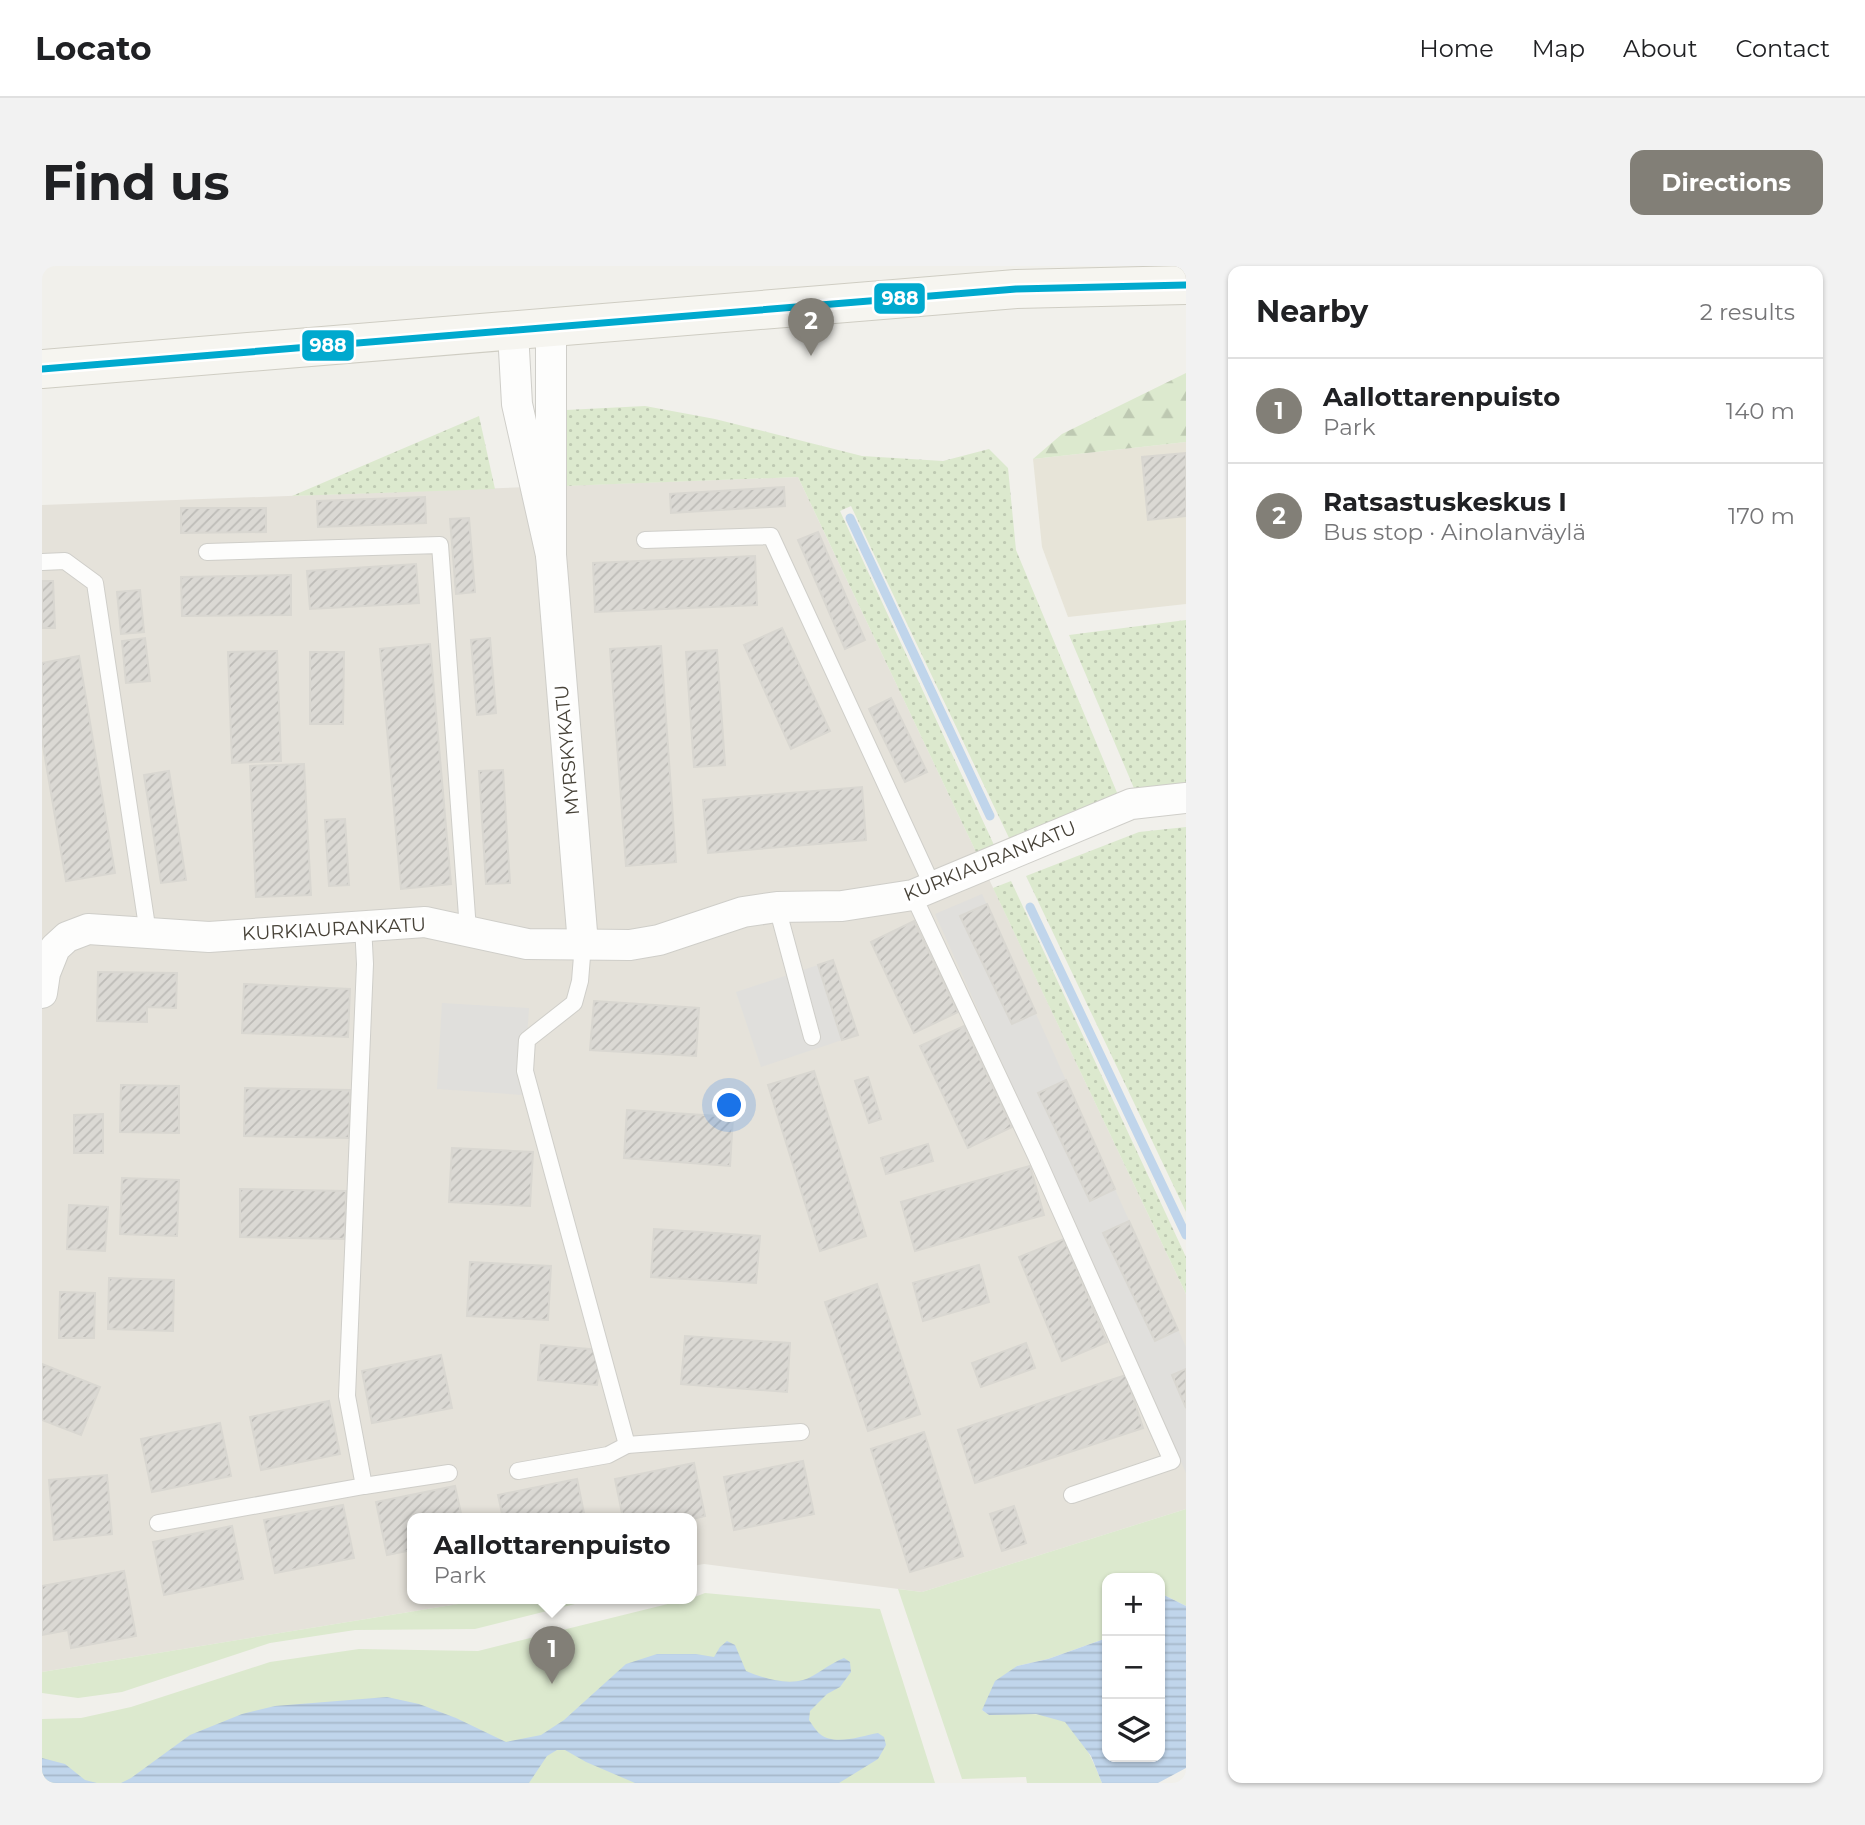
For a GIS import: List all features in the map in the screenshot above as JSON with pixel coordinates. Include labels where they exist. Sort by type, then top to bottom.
[{"type":"main road","points":[[42,369],[1016,289],[1186,285]]},
{"type":"street","name":"MYRSKYKATU","points":[[551,328],[551,555],[583,944]]},
{"type":"street","name":"MYRSKYKATU","points":[[513,332],[517,404],[551,555]]},
{"type":"street","name":"KURKIAURANKATU","points":[[42,993],[45,973],[55,948],[67,937],[88,929],[209,937],[425,922],[527,944],[630,945],[659,940],[743,912],[777,907],[842,906],[923,891],[1131,804],[1186,798]]},
{"type":"lane","points":[[645,540],[771,536],[1037,1156],[1172,1461],[1072,1495]]},
{"type":"lane","points":[[207,552],[440,545],[468,930]]},
{"type":"lane","points":[[42,562],[65,561],[95,583],[148,933]]},
{"type":"lane","points":[[777,907],[812,1037]]},
{"type":"lane","points":[[363,925],[365,964],[348,1396],[364,1486]]},
{"type":"lane","points":[[583,944],[580,981],[574,1003],[527,1040],[525,1071],[628,1445]]},
{"type":"lane","points":[[518,1471],[608,1455],[628,1445],[801,1432]]},
{"type":"lane","points":[[158,1523],[364,1486],[449,1474]]},
{"type":"shaded area","points":[[1186,442],[1186,604],[1068,617],[1042,547],[1033,459]]},
{"type":"shaded area","points":[[798,477],[1186,1294],[1186,1509],[922,1592],[697,1565],[697,1513],[407,1513],[407,1604],[458,1604],[42,1672],[42,505]]},
{"type":"shaded area","points":[[982,894],[1186,1347],[1186,1473],[935,914]]},
{"type":"shaded area","points":[[818,965],[842,1040],[761,1067],[736,992]]},
{"type":"shaded area","points":[[442,1003],[529,1008],[523,1095],[437,1089]]},
{"type":"green space","points":[[1186,373],[1186,442],[1033,459],[1062,434]]},
{"type":"green space","points":[[645,406],[715,419],[862,456],[943,461],[989,449],[1008,468],[1016,550],[1118,795],[1010,840],[851,506],[840,511],[994,845],[976,852],[798,477],[564,486],[566,410]]},
{"type":"green space","points":[[479,416],[495,489],[292,496]]},
{"type":"green space","points":[[1186,620],[1186,787],[1136,793],[1069,635]]},
{"type":"green space","points":[[1186,827],[1186,1212],[1026,876],[1139,832]]},
{"type":"green space","points":[[1011,881],[1186,1257],[1186,1294],[993,888]]},
{"type":"green space","points":[[1186,1509],[1186,1606],[1165,1596],[1165,1573],[1102,1573],[1102,1640],[1048,1659],[1017,1666],[982,1710],[989,1715],[1039,1715],[1065,1722],[1082,1742],[1102,1783],[1027,1783],[1026,1777],[962,1779],[898,1589],[922,1592]]},
{"type":"green space","points":[[705,1593],[880,1609],[935,1783],[42,1783],[42,1719],[81,1718],[131,1707],[270,1662],[359,1649],[478,1651],[668,1604],[697,1604],[697,1596]]},
{"type":"green space","points":[[458,1604],[575,1604],[475,1629],[355,1630],[270,1643],[122,1692],[78,1698],[42,1693],[42,1672]]},
{"type":"water","points":[[1165,1596],[1186,1606],[1186,1768],[1158,1783],[1102,1783],[1091,1756],[1065,1722],[1036,1714],[989,1715],[982,1710],[995,1681],[1017,1666],[1048,1659],[1102,1640],[1102,1762],[1165,1762]]},
{"type":"water","points":[[727,1641],[735,1645],[746,1671],[774,1680],[803,1680],[844,1658],[850,1662],[851,1672],[840,1687],[827,1694],[810,1711],[809,1720],[826,1738],[848,1739],[878,1733],[884,1737],[886,1745],[878,1759],[839,1783],[635,1783],[565,1750],[557,1750],[547,1756],[529,1783],[121,1783],[190,1735],[242,1714],[275,1706],[387,1697],[419,1704],[506,1742],[541,1735],[564,1720],[626,1664],[657,1654],[714,1657]]},
{"type":"water","points":[[42,1758],[65,1764],[85,1780],[97,1783],[42,1783]]},
{"type":"building","points":[[1186,453],[1186,516],[1148,520],[1142,457]]},
{"type":"building","points":[[784,487],[785,506],[671,513],[670,494]]},
{"type":"building","points":[[425,497],[426,523],[318,527],[317,501]]},
{"type":"building","points":[[181,508],[266,508],[266,532],[181,533]]},
{"type":"building","points":[[469,518],[475,592],[456,594],[450,519]]},
{"type":"building","points":[[818,532],[865,640],[845,649],[798,540]]},
{"type":"building","points":[[755,556],[757,605],[595,612],[593,563]]},
{"type":"building","points":[[416,564],[419,603],[310,609],[307,571]]},
{"type":"building","points":[[291,575],[291,615],[182,616],[181,577]]},
{"type":"building","points":[[42,581],[53,581],[55,628],[42,628]]},
{"type":"building","points":[[140,590],[144,632],[121,634],[117,592]]},
{"type":"building","points":[[782,628],[830,731],[791,749],[744,645]]},
{"type":"building","points":[[145,638],[150,681],[126,683],[122,641]]},
{"type":"building","points":[[490,638],[496,713],[477,715],[471,640]]},
{"type":"building","points":[[430,644],[451,884],[401,889],[380,649]]},
{"type":"building","points":[[661,646],[676,862],[626,866],[610,649]]},
{"type":"building","points":[[717,650],[725,765],[694,767],[686,652]]},
{"type":"building","points":[[277,651],[281,761],[232,763],[228,652]]},
{"type":"building","points":[[310,652],[344,652],[343,724],[310,724]]},
{"type":"building","points":[[79,656],[115,873],[66,881],[42,740],[42,663]]},
{"type":"building","points":[[891,698],[927,772],[905,782],[869,709]]},
{"type":"building","points":[[304,764],[311,895],[256,897],[250,766]]},
{"type":"building","points":[[503,770],[510,883],[486,884],[479,771]]},
{"type":"building","points":[[169,771],[186,880],[161,883],[144,775]]},
{"type":"building","points":[[862,787],[866,840],[708,853],[703,800]]},
{"type":"building","points":[[345,819],[349,885],[329,886],[325,820]]},
{"type":"building","points":[[987,904],[1036,1013],[1012,1024],[960,916]]},
{"type":"building","points":[[914,921],[958,1012],[914,1033],[871,942]]},
{"type":"building","points":[[833,960],[858,1035],[842,1040],[818,965]]},
{"type":"building","points":[[98,972],[177,973],[176,1008],[147,1007],[147,1022],[97,1021]]},
{"type":"building","points":[[244,984],[350,989],[348,1037],[242,1033]]},
{"type":"building","points":[[594,1001],[699,1008],[696,1056],[590,1050]]},
{"type":"building","points":[[964,1026],[1012,1127],[968,1148],[920,1046]]},
{"type":"building","points":[[814,1071],[866,1236],[820,1251],[768,1085]]},
{"type":"building","points":[[868,1077],[881,1119],[869,1123],[855,1081]]},
{"type":"building","points":[[1066,1080],[1115,1189],[1090,1201],[1038,1093]]},
{"type":"building","points":[[121,1085],[179,1086],[179,1133],[120,1132]]},
{"type":"building","points":[[245,1088],[350,1090],[349,1138],[244,1136]]},
{"type":"building","points":[[627,1110],[733,1117],[730,1166],[624,1158]]},
{"type":"building","points":[[103,1114],[103,1153],[74,1153],[74,1115]]},
{"type":"building","points":[[928,1144],[933,1161],[886,1174],[881,1158]]},
{"type":"building","points":[[452,1148],[533,1152],[530,1206],[449,1202]]},
{"type":"building","points":[[1030,1166],[1044,1215],[915,1251],[901,1202]]},
{"type":"building","points":[[122,1178],[179,1180],[177,1236],[120,1234]]},
{"type":"building","points":[[240,1189],[346,1191],[345,1239],[240,1237]]},
{"type":"building","points":[[69,1205],[108,1207],[105,1251],[67,1249]]},
{"type":"building","points":[[1129,1221],[1178,1330],[1155,1341],[1103,1233]]},
{"type":"building","points":[[654,1229],[760,1236],[756,1283],[651,1277]]},
{"type":"building","points":[[1064,1239],[1107,1342],[1062,1361],[1019,1257]]},
{"type":"building","points":[[470,1262],[551,1266],[548,1320],[467,1316]]},
{"type":"building","points":[[979,1265],[989,1302],[923,1321],[913,1283]]},
{"type":"building","points":[[109,1278],[174,1280],[173,1331],[108,1329]]},
{"type":"building","points":[[877,1284],[920,1414],[868,1431],[825,1302]]},
{"type":"building","points":[[60,1292],[95,1293],[94,1338],[59,1338]]},
{"type":"building","points":[[685,1336],[790,1343],[787,1392],[681,1384]]},
{"type":"building","points":[[1026,1343],[1035,1368],[981,1387],[972,1363]]},
{"type":"building","points":[[541,1345],[601,1350],[597,1385],[538,1380]]},
{"type":"building","points":[[441,1355],[452,1408],[372,1423],[362,1371]]},
{"type":"building","points":[[42,1364],[100,1387],[81,1435],[42,1420]]},
{"type":"building","points":[[1186,1369],[1186,1408],[1172,1375]]},
{"type":"building","points":[[1126,1375],[1143,1428],[975,1483],[958,1430]]},
{"type":"building","points":[[329,1401],[340,1454],[261,1470],[250,1417]]},
{"type":"building","points":[[220,1423],[231,1476],[152,1492],[141,1439]]},
{"type":"building","points":[[924,1432],[963,1556],[910,1572],[871,1449]]},
{"type":"building","points":[[803,1461],[814,1514],[734,1530],[724,1477]]},
{"type":"building","points":[[694,1463],[705,1516],[697,1518],[697,1513],[622,1513],[615,1479]]},
{"type":"building","points":[[107,1475],[112,1534],[54,1540],[49,1480]]},
{"type":"building","points":[[577,1479],[584,1513],[502,1513],[498,1495]]},
{"type":"building","points":[[455,1486],[461,1513],[407,1513],[407,1551],[387,1555],[376,1502]]},
{"type":"building","points":[[343,1505],[354,1558],[275,1573],[264,1520]]},
{"type":"building","points":[[1014,1506],[1026,1543],[1002,1551],[990,1514]]},
{"type":"building","points":[[232,1526],[243,1579],[164,1595],[153,1542]]},
{"type":"building","points":[[124,1571],[136,1636],[71,1648],[68,1630],[42,1635],[42,1586]]},
{"type":"waterway","points":[[850,518],[990,816]]},
{"type":"waterway","points":[[1030,907],[1186,1235]]},
{"type":"transit line","name":"988","points":[[42,369],[1016,289],[1186,285]]},
{"type":"place","name":"Ratsastuskeskus I","points":[[811,356]]},
{"type":"place","name":"Aallottarenpuisto","points":[[552,1684]]}]
